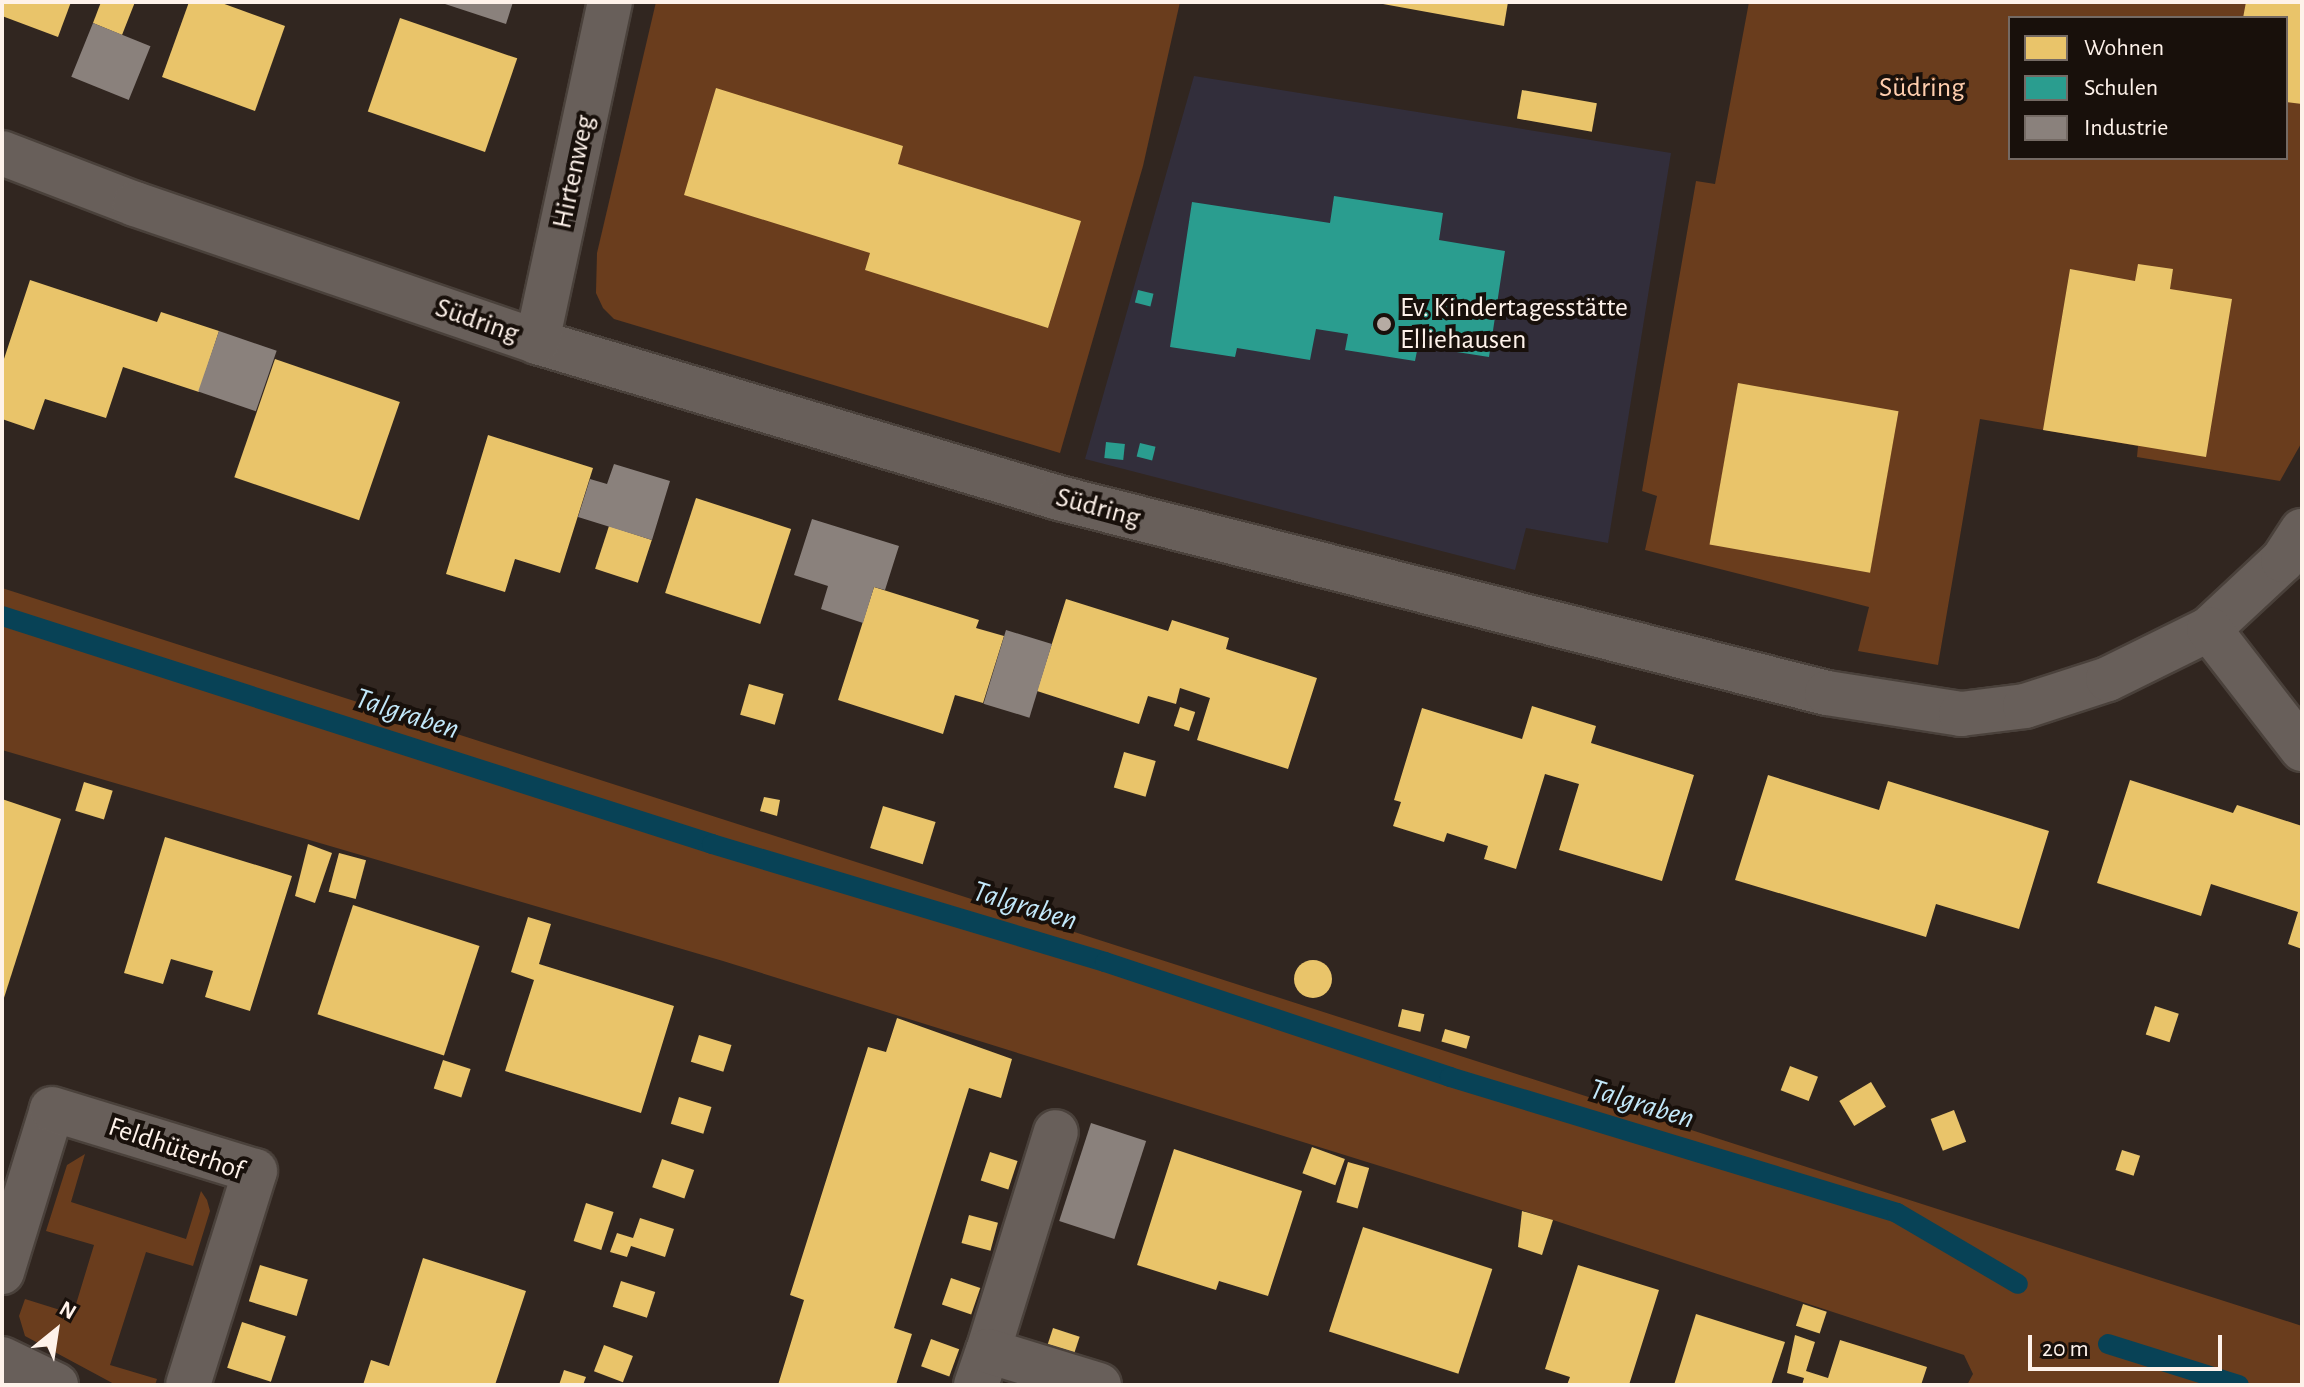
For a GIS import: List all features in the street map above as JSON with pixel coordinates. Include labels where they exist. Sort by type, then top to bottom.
[{"type":"street","name":"Hirtenweg","points":[[537,342],[610,2]]},
{"type":"street","name":"Südring","points":[[2,153],[135,204],[537,342],[1059,498],[1827,693],[1961,714],[2025,706],[2108,679],[2209,629],[2283,560],[2302,531]]},
{"type":"street","points":[[2209,629],[2302,749]]},
{"type":"street","name":"Feldhüterhof","points":[[2,1272],[52,1109],[255,1171],[188,1385]]},
{"type":"street","points":[[1056,1132],[982,1368],[1099,1385]]},
{"type":"street","points":[[2,1359],[56,1385]]},
{"type":"shaded area","name":"Ev. Kindertagesstätte Elliehausen","points":[[1194,76],[1671,153],[1608,543],[1526,528],[1515,570],[1085,459]]},
{"type":"green space","points":[[656,2],[1180,2],[1143,166],[1060,453],[614,319],[603,308],[596,293],[597,253]]},
{"type":"green space","points":[[1749,2],[2302,2],[2302,442],[2280,481],[2137,457],[2138,446],[1980,419],[1938,665],[1858,651],[1869,607],[1645,550],[1657,496],[1642,491],[1696,181],[1715,184]]},
{"type":"green space","points":[[2,588],[2302,1326],[2302,1385],[1967,1385],[1973,1374],[1964,1355],[1553,1220],[723,961],[2,750]]},
{"type":"green space","points":[[85,1154],[71,1202],[186,1239],[201,1191],[207,1200],[210,1211],[193,1266],[146,1252],[110,1365],[157,1379],[155,1385],[116,1385],[25,1336],[19,1316],[25,1299],[73,1314],[94,1245],[46,1231],[67,1165]]},
{"type":"building: Wohnen","points":[[2,2],[71,2],[58,37],[2,16]]},
{"type":"building: Wohnen","points":[[101,2],[135,2],[122,35],[93,23]]},
{"type":"building: Wohnen","points":[[189,2],[219,2],[285,26],[255,111],[162,77]]},
{"type":"building: Wohnen","points":[[1372,2],[1508,2],[1504,26]]},
{"type":"building: Wohnen","points":[[2246,2],[2302,2],[2302,104],[2288,102],[2288,16],[2243,16]]},
{"type":"building: Wohnen","points":[[400,18],[517,58],[485,152],[368,112]]},
{"type":"building: Wohnen","points":[[716,88],[903,146],[898,164],[1081,221],[1048,328],[865,270],[870,253],[684,195]]},
{"type":"building: Wohnen","points":[[1522,90],[1597,103],[1592,132],[1517,119]]},
{"type":"building: Wohnen","points":[[2138,264],[2173,269],[2170,289],[2232,299],[2206,457],[2043,430],[2070,269],[2135,281]]},
{"type":"building: Wohnen","points":[[30,280],[157,322],[161,312],[219,331],[199,392],[123,367],[106,418],[45,399],[34,430],[2,419],[2,365]]},
{"type":"building: Wohnen","points":[[275,359],[400,402],[359,520],[234,477]]},
{"type":"building: Wohnen","points":[[1738,383],[1899,411],[1870,573],[1710,545]]},
{"type":"building: Wohnen","points":[[488,435],[593,468],[560,573],[515,559],[505,592],[446,574]]},
{"type":"building: Wohnen","points":[[696,498],[791,529],[760,624],[665,593]]},
{"type":"building: Wohnen","points":[[609,526],[652,540],[638,583],[595,569]]},
{"type":"building: Wohnen","points":[[874,587],[979,620],[976,628],[1004,636],[983,703],[955,695],[943,734],[838,700]]},
{"type":"building: Wohnen","points":[[1066,599],[1168,631],[1172,620],[1229,638],[1226,649],[1317,678],[1288,769],[1197,740],[1210,698],[1180,688],[1176,704],[1148,696],[1139,724],[1037,691]]},
{"type":"building: Wohnen","points":[[749,684],[784,694],[775,725],[740,715]]},
{"type":"building: Wohnen","points":[[1532,706],[1596,726],[1591,743],[1694,775],[1662,881],[1559,850],[1579,784],[1545,774],[1516,869],[1484,859],[1488,846],[1447,833],[1444,842],[1393,826],[1401,802],[1394,800],[1422,708],[1522,739]]},
{"type":"building: Wohnen","points":[[1180,707],[1195,712],[1189,731],[1174,726]]},
{"type":"building: Wohnen","points":[[1124,752],[1156,761],[1146,797],[1114,788]]},
{"type":"building: Wohnen","points":[[1768,775],[1879,810],[1888,781],[2049,831],[2019,929],[1936,904],[1926,937],[1735,880]]},
{"type":"building: Wohnen","points":[[2130,780],[2233,813],[2237,805],[2302,826],[2302,949],[2288,944],[2298,912],[2211,884],[2201,916],[2097,883]]},
{"type":"building: Wohnen","points":[[84,782],[113,791],[104,819],[75,811]]},
{"type":"building: Wohnen","points":[[764,797],[780,800],[777,816],[760,811]]},
{"type":"building: Wohnen","points":[[2,799],[61,819],[3,1001],[2,1001]]},
{"type":"building: Wohnen","points":[[883,806],[936,822],[923,864],[870,848]]},
{"type":"building: Wohnen","points":[[165,837],[292,876],[250,1011],[205,997],[213,971],[171,959],[163,984],[124,973]]},
{"type":"building: Wohnen","points":[[308,844],[332,853],[315,903],[295,896]]},
{"type":"building: Wohnen","points":[[339,853],[366,860],[356,899],[329,892]]},
{"type":"building: Wohnen","points":[[353,905],[479,946],[444,1055],[317,1014]]},
{"type":"building: Wohnen","points":[[528,917],[551,924],[539,964],[674,1006],[641,1113],[505,1071],[534,980],[511,972]]},
{"type":"building: Wohnen","points":[[1313,960],[1327,965],[1332,979],[1327,993],[1313,998],[1299,993],[1294,979],[1299,965]]},
{"type":"building: Wohnen","points":[[2155,1006],[2179,1014],[2170,1042],[2146,1035]]},
{"type":"building: Wohnen","points":[[1402,1009],[1424,1014],[1420,1032],[1398,1027]]},
{"type":"building: Wohnen","points":[[897,1018],[1012,1059],[1001,1098],[969,1088],[894,1328],[912,1334],[896,1385],[778,1385],[804,1300],[790,1295],[868,1047],[886,1052]]},
{"type":"building: Wohnen","points":[[1445,1029],[1470,1036],[1466,1049],[1441,1041]]},
{"type":"building: Wohnen","points":[[699,1035],[732,1045],[723,1072],[691,1062]]},
{"type":"building: Wohnen","points":[[443,1060],[471,1069],[461,1097],[434,1089]]},
{"type":"building: Wohnen","points":[[1790,1066],[1818,1077],[1809,1101],[1781,1090]]},
{"type":"building: Wohnen","points":[[1871,1082],[1886,1107],[1854,1126],[1839,1101]]},
{"type":"building: Wohnen","points":[[679,1097],[712,1107],[703,1134],[671,1124]]},
{"type":"building: Wohnen","points":[[1954,1110],[1966,1142],[1943,1151],[1931,1119]]},
{"type":"building: Wohnen","points":[[1312,1147],[1345,1159],[1335,1185],[1302,1173]]},
{"type":"building: Wohnen","points":[[1174,1149],[1302,1191],[1268,1296],[1219,1281],[1216,1290],[1137,1265]]},
{"type":"building: Wohnen","points":[[2122,1150],[2140,1156],[2134,1176],[2116,1170]]},
{"type":"building: Wohnen","points":[[990,1152],[1018,1161],[1008,1189],[981,1181]]},
{"type":"building: Wohnen","points":[[662,1159],[694,1170],[684,1198],[652,1187]]},
{"type":"building: Wohnen","points":[[1348,1162],[1369,1168],[1358,1208],[1336,1202]]},
{"type":"building: Wohnen","points":[[586,1203],[614,1212],[601,1250],[574,1241]]},
{"type":"building: Wohnen","points":[[1522,1211],[1553,1220],[1542,1255],[1518,1247]]},
{"type":"building: Wohnen","points":[[969,1215],[998,1223],[990,1251],[961,1243]]},
{"type":"building: Wohnen","points":[[640,1218],[674,1229],[665,1257],[631,1246],[627,1257],[610,1252],[617,1233],[633,1238]]},
{"type":"building: Wohnen","points":[[1363,1227],[1492,1269],[1458,1374],[1329,1332]]},
{"type":"building: Wohnen","points":[[423,1258],[526,1291],[495,1385],[363,1385],[371,1360],[389,1366]]},
{"type":"building: Wohnen","points":[[260,1265],[308,1280],[297,1316],[249,1301]]},
{"type":"building: Wohnen","points":[[1578,1265],[1659,1290],[1629,1385],[1567,1385],[1570,1377],[1545,1369]]},
{"type":"building: Wohnen","points":[[951,1278],[980,1288],[971,1315],[942,1304]]},
{"type":"building: Wohnen","points":[[621,1281],[655,1292],[647,1318],[613,1307]]},
{"type":"building: Wohnen","points":[[1803,1304],[1827,1312],[1820,1334],[1796,1326]]},
{"type":"building: Wohnen","points":[[1696,1314],[1785,1342],[1771,1385],[1674,1385]]},
{"type":"building: Wohnen","points":[[242,1322],[286,1336],[271,1382],[227,1368]]},
{"type":"building: Wohnen","points":[[1053,1328],[1080,1337],[1072,1360],[1045,1352]]},
{"type":"building: Wohnen","points":[[1795,1335],[1815,1342],[1806,1371],[1828,1378],[1840,1340],[1927,1367],[1921,1385],[1802,1385],[1804,1378],[1787,1373]]},
{"type":"building: Wohnen","points":[[931,1339],[959,1349],[949,1377],[921,1366]]},
{"type":"building: Wohnen","points":[[604,1345],[633,1356],[623,1382],[594,1371]]},
{"type":"building: Wohnen","points":[[564,1370],[586,1377],[583,1385],[559,1385]]},
{"type":"building: Schulen","points":[[1334,196],[1443,213],[1439,240],[1505,251],[1489,357],[1418,346],[1415,361],[1345,350],[1348,334],[1316,329],[1310,360],[1237,348],[1235,357],[1170,347],[1192,202],[1330,223]]},
{"type":"building: Schulen","points":[[1138,290],[1154,294],[1150,306],[1135,303]]},
{"type":"building: Schulen","points":[[1106,442],[1125,444],[1123,460],[1104,458]]},
{"type":"building: Schulen","points":[[1140,443],[1156,447],[1152,460],[1137,457]]},
{"type":"building: Industrie","points":[[439,2],[513,2],[506,24]]},
{"type":"building: Industrie","points":[[93,23],[150,46],[129,100],[71,77]]},
{"type":"building: Industrie","points":[[219,331],[277,351],[256,411],[198,392]]},
{"type":"building: Industrie","points":[[614,464],[670,481],[652,540],[578,517],[590,479],[607,484]]},
{"type":"building: Industrie","points":[[812,519],[899,546],[885,590],[874,587],[863,623],[821,609],[828,586],[794,575]]},
{"type":"building: Industrie","points":[[1006,630],[1052,644],[1029,718],[983,704]]},
{"type":"building: Industrie","points":[[1091,1123],[1146,1141],[1114,1239],[1059,1221]]},
{"type":"waterway","name":"Talgraben","points":[[2,616],[712,844],[1105,962],[1450,1077],[1897,1213],[2018,1284]]},
{"type":"waterway","name":"Talgraben","points":[[2108,1344],[2239,1385]]},
{"type":"place","name":"Ev. Kindertagesstätte Elliehausen","points":[[1384,324]]}]
